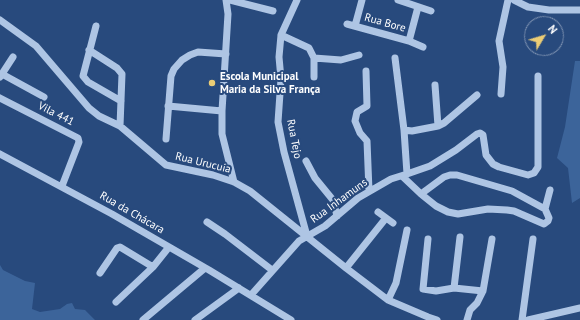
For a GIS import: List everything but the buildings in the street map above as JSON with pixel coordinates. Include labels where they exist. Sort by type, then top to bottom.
[{"type":"street","points":[[226,0],[228,14],[222,134],[234,182]]},
{"type":"street","points":[[230,0],[273,11]]},
{"type":"street","name":"Rua Tejo","points":[[297,0],[281,35],[279,58],[281,79],[278,122],[284,152],[307,236]]},
{"type":"street","name":"Rua Bore","points":[[355,26],[362,0]]},
{"type":"street","points":[[398,0],[418,8],[431,11]]},
{"type":"street","points":[[501,94],[503,66],[499,41],[508,0]]},
{"type":"street","points":[[514,0],[528,7],[549,10],[580,10]]},
{"type":"street","name":"Rua Bore","points":[[409,41],[418,8]]},
{"type":"street","name":"Rua Urucuia","points":[[0,20],[36,46],[89,108],[99,116],[120,126],[166,165],[213,175],[234,182],[250,191],[388,300],[437,320]]},
{"type":"street","name":"Rua Bore","points":[[347,24],[423,46]]},
{"type":"street","points":[[96,26],[83,73],[85,79],[121,101]]},
{"type":"street","points":[[281,35],[309,48],[312,51],[314,58],[314,77]]},
{"type":"street","points":[[89,50],[121,70],[120,126]]},
{"type":"street","points":[[166,139],[171,76],[174,70],[182,60],[198,52],[226,54]]},
{"type":"street","points":[[314,58],[340,60],[359,55]]},
{"type":"street","points":[[13,57],[1,76],[44,97]]},
{"type":"street","points":[[395,58],[404,130],[405,175],[421,194],[440,209],[458,214],[488,209],[507,210],[514,211],[544,224],[549,218],[545,209],[550,190]]},
{"type":"street","points":[[366,71],[368,105],[366,108],[357,112],[355,121],[360,133],[367,141],[368,192]]},
{"type":"street","name":"Rua Inhamuns","points":[[251,295],[272,270],[299,242],[325,226],[358,198],[391,179],[430,166],[456,150],[477,134],[480,133],[482,136],[486,155],[493,164],[528,175],[534,174],[538,167],[538,76]]},
{"type":"street","points":[[435,85],[438,126]]},
{"type":"street","points":[[404,130],[438,126],[444,123],[477,95]]},
{"type":"street","name":"Vila 441","points":[[0,98],[78,138],[78,142],[62,186]]},
{"type":"street","points":[[168,106],[222,111]]},
{"type":"street","name":"Rua da Chácara","points":[[0,154],[62,186],[169,247],[251,295],[290,320]]},
{"type":"street","points":[[306,161],[315,178],[333,200],[337,216]]},
{"type":"street","points":[[421,194],[444,177],[457,175],[508,190],[545,209]]},
{"type":"street","points":[[378,212],[394,223]]},
{"type":"street","points":[[346,268],[386,218]]},
{"type":"street","points":[[207,222],[272,270]]},
{"type":"street","points":[[388,300],[396,283],[407,230]]},
{"type":"street","points":[[454,288],[460,237]]},
{"type":"street","points":[[428,239],[422,288],[425,290],[436,291],[454,288],[483,292]]},
{"type":"street","points":[[467,320],[470,310],[477,303],[483,292],[492,239]]},
{"type":"street","points":[[522,320],[533,239]]},
{"type":"street","points":[[100,273],[117,248],[120,247],[153,267]]},
{"type":"street","points":[[116,302],[153,267],[169,247]]},
{"type":"street","points":[[143,320],[205,268]]},
{"type":"street","points":[[195,320],[239,288]]},
{"type":"street","points":[[528,320],[580,308]]},
{"type":"shaded area","points":[[575,61],[580,61],[580,198],[572,203],[568,168],[557,158],[565,127]]},
{"type":"shaded area","points":[[0,265],[3,270],[25,281],[35,283],[32,309],[40,312],[60,309],[67,304],[72,303],[75,309],[85,310],[95,320],[0,320]]},
{"type":"place","name":"Escola Municipal Maria da Silva França","points":[[212,83]]}]
